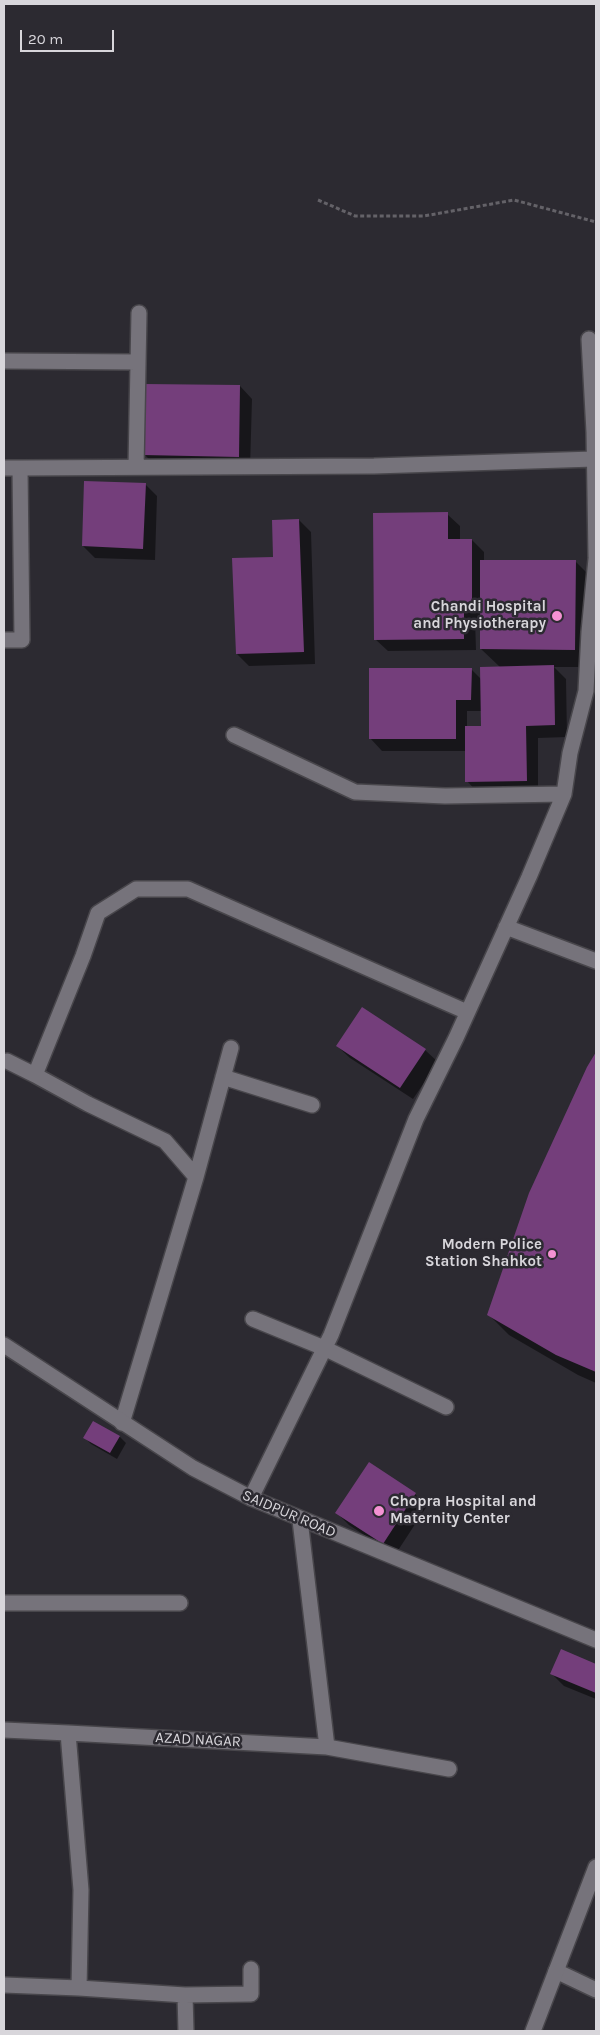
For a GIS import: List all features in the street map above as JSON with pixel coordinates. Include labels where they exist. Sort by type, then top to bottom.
[{"type":"street","points":[[136,467],[138,313]]},
{"type":"street","points":[[251,1498],[324,1348],[416,1119],[506,927],[564,794],[570,753],[586,691],[596,558],[595,433],[589,339]]},
{"type":"street","points":[[4,361],[138,362]]},
{"type":"street","points":[[4,468],[374,466],[594,458]]},
{"type":"street","points":[[4,640],[22,640],[20,468]]},
{"type":"street","points":[[234,735],[355,792],[445,796],[564,794]]},
{"type":"street","points":[[35,1075],[83,956],[98,913],[136,890],[188,890],[467,1012]]},
{"type":"street","points":[[506,927],[596,961]]},
{"type":"street","points":[[122,1423],[196,1177],[231,1048]]},
{"type":"street","points":[[7,1061],[165,1141],[196,1177]]},
{"type":"street","points":[[223,1077],[312,1105]]},
{"type":"street","points":[[252,1319],[324,1348],[446,1407]]},
{"type":"street","name":"SAIDPUR ROAD","points":[[4,1345],[193,1468],[251,1498],[300,1520],[596,1640]]},
{"type":"street","points":[[300,1520],[327,1747]]},
{"type":"street","points":[[4,1603],[180,1603]]},
{"type":"street","name":"AZAD NAGAR","points":[[4,1730],[327,1747],[449,1769]]},
{"type":"street","points":[[68,1733],[81,1890],[79,1988]]},
{"type":"street","points":[[533,2031],[596,1867]]},
{"type":"street","points":[[4,1985],[185,1995],[251,1994],[251,1969]]},
{"type":"street","points":[[556,1971],[596,1990]]},
{"type":"street","points":[[185,1995],[186,2031]]},
{"type":"path","points":[[318,200],[355,216],[424,216],[514,200],[596,222]]},
{"type":"building","points":[[144,384],[240,385],[239,457],[143,455]]},
{"type":"building","points":[[84,481],[146,483],[143,549],[82,546]]},
{"type":"building","points":[[448,512],[448,539],[472,539],[472,607],[464,607],[464,639],[374,640],[373,513]]},
{"type":"building","points":[[299,519],[304,652],[236,654],[232,558],[273,557],[272,520]]},
{"type":"building","points":[[480,560],[576,560],[575,650],[480,649]]},
{"type":"building","points":[[554,665],[555,725],[526,726],[527,781],[465,782],[465,726],[481,726],[480,667]]},
{"type":"building","points":[[369,668],[472,668],[471,700],[456,700],[456,739],[369,739]]},
{"type":"building","points":[[362,1007],[426,1049],[400,1088],[336,1046]]},
{"type":"building","name":"Modern Police Station Shahkot","points":[[596,1052],[596,1372],[556,1355],[487,1315],[529,1193],[587,1067]]},
{"type":"building","points":[[93,1421],[120,1436],[110,1453],[83,1438]]},
{"type":"building","points":[[369,1462],[416,1493],[383,1544],[335,1513]]},
{"type":"building","points":[[561,1649],[596,1664],[596,1693],[550,1674]]},
{"type":"place","name":"Chandi Hospital and Physiotherapy","points":[[557,616]]},
{"type":"place","name":"Modern Police Station Shahkot","points":[[552,1254]]},
{"type":"place","name":"Chopra Hospital and Maternity Center","points":[[379,1511]]}]
